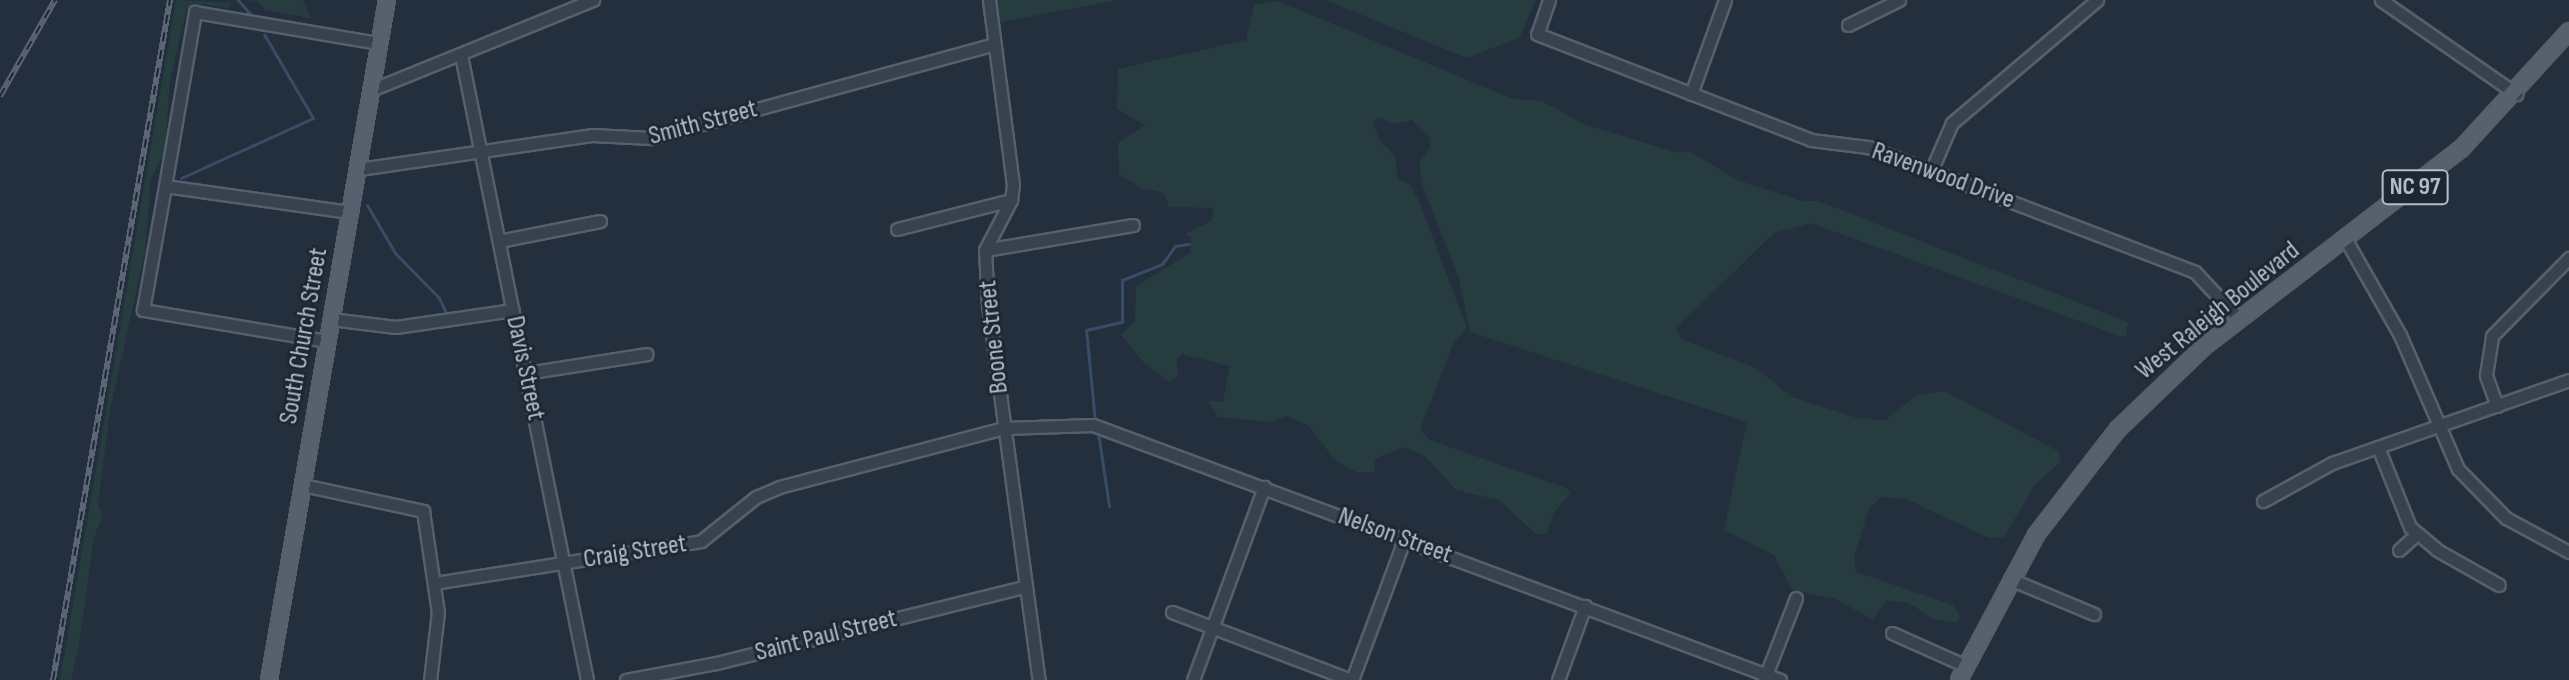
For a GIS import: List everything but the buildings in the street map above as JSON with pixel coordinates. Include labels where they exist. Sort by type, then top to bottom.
[{"type":"main road","name":"South Church Street","points":[[269,680],[387,0]]},
{"type":"main road","name":"West Raleigh Boulevard","points":[[1959,680],[2010,579],[2099,450],[2175,371],[2461,149],[2516,94],[2569,31]]},
{"type":"street","points":[[371,90],[592,0]]},
{"type":"street","points":[[897,229],[1011,200],[989,0]]},
{"type":"street","name":"Ravenwood Drive","points":[[1549,0],[1537,34],[1811,140],[1868,147],[2195,272],[2239,319]]},
{"type":"street","points":[[1691,94],[1725,0]]},
{"type":"street","points":[[1848,25],[1899,0]]},
{"type":"street","points":[[1931,171],[1952,123],[2097,0]]},
{"type":"street","points":[[2381,0],[2516,94]]},
{"type":"street","points":[[327,341],[143,310],[195,12],[379,43]]},
{"type":"street","name":"Smith Street","points":[[359,169],[592,135],[651,138],[994,44]]},
{"type":"street","name":"Davis Street","points":[[461,55],[587,680]]},
{"type":"street","points":[[165,186],[351,212]]},
{"type":"street","name":"Boone Street","points":[[1011,200],[985,250],[1004,428],[1039,680]]},
{"type":"street","points":[[499,241],[600,221]]},
{"type":"street","points":[[985,250],[1133,225]]},
{"type":"street","points":[[2346,240],[2400,335],[2437,427],[2458,469],[2480,495],[2521,528],[2569,552]]},
{"type":"street","points":[[2497,406],[2486,375],[2492,336],[2569,258]]},
{"type":"street","points":[[331,319],[409,327],[513,310]]},
{"type":"street","points":[[526,373],[647,354]]},
{"type":"street","points":[[2263,501],[2315,470],[2569,380]]},
{"type":"street","name":"Nelson Street","points":[[1004,428],[1104,427],[1585,606],[1765,678],[1780,680]]},
{"type":"street","name":"Craig Street","points":[[434,583],[701,541],[766,491],[1004,428]]},
{"type":"street","points":[[2378,447],[2403,514],[2417,534],[2499,585]]},
{"type":"street","points":[[303,485],[417,506],[426,522],[438,634],[430,680]]},
{"type":"street","points":[[1193,680],[1264,487]]},
{"type":"street","points":[[2399,550],[2417,534]]},
{"type":"street","points":[[1172,612],[1352,680],[1404,540]]},
{"type":"street","points":[[2010,579],[2094,614]]},
{"type":"street","name":"Saint Paul Street","points":[[626,680],[716,663],[1026,586]]},
{"type":"street","points":[[1765,678],[1796,598]]},
{"type":"street","points":[[1558,680],[1585,606]]},
{"type":"street","points":[[1892,633],[1966,666]]},
{"type":"green space","points":[[176,0],[232,3],[227,8],[192,3],[186,11],[170,80],[165,152],[151,178],[145,252],[110,410],[98,505],[103,515],[94,537],[79,645],[71,680],[60,680]]},
{"type":"green space","points":[[248,0],[303,0],[311,18],[264,10],[259,2]]},
{"type":"green space","points":[[993,0],[1118,0],[996,23]]},
{"type":"green space","points":[[1325,0],[1536,0],[1520,37],[1467,58]]},
{"type":"green space","points":[[1278,1],[1513,99],[1542,101],[1584,124],[1678,153],[1689,151],[1737,180],[1802,201],[1818,201],[2128,322],[2126,336],[2120,336],[1811,223],[1774,233],[1676,328],[1682,339],[1756,368],[1792,397],[1857,418],[1885,420],[1917,395],[1944,391],[2058,451],[2061,461],[2034,486],[2004,537],[1989,538],[1906,499],[1881,497],[1869,509],[1854,557],[1856,572],[1953,605],[1960,617],[1956,623],[1933,619],[1909,603],[1886,600],[1873,620],[1836,599],[1792,590],[1774,555],[1724,530],[1747,422],[1470,332],[1459,279],[1422,184],[1419,162],[1430,148],[1429,136],[1412,120],[1393,124],[1378,117],[1373,124],[1380,141],[1396,157],[1397,179],[1409,184],[1419,201],[1467,328],[1453,344],[1420,430],[1430,440],[1566,488],[1571,493],[1554,512],[1547,534],[1536,534],[1499,500],[1456,490],[1425,456],[1404,447],[1374,459],[1375,472],[1356,472],[1334,459],[1309,426],[1287,416],[1273,422],[1218,417],[1208,401],[1223,402],[1230,366],[1182,354],[1177,359],[1178,377],[1168,381],[1144,363],[1121,335],[1135,321],[1136,286],[1190,253],[1191,237],[1185,234],[1211,221],[1214,208],[1169,207],[1164,193],[1141,188],[1119,174],[1118,143],[1145,125],[1117,109],[1118,69],[1246,40],[1254,5]]},
{"type":"waterway","points":[[238,0],[250,14]]},
{"type":"waterway","points":[[181,178],[313,118],[264,34]]},
{"type":"waterway","points":[[367,205],[395,253],[439,298],[445,311]]},
{"type":"waterway","points":[[1095,421],[1086,330],[1122,322],[1122,280],[1162,264],[1175,246],[1189,244]]},
{"type":"waterway","points":[[1098,432],[1109,506]]},
{"type":"railway","points":[[0,96],[55,0]]},
{"type":"railway","points":[[53,680],[170,0]]}]
